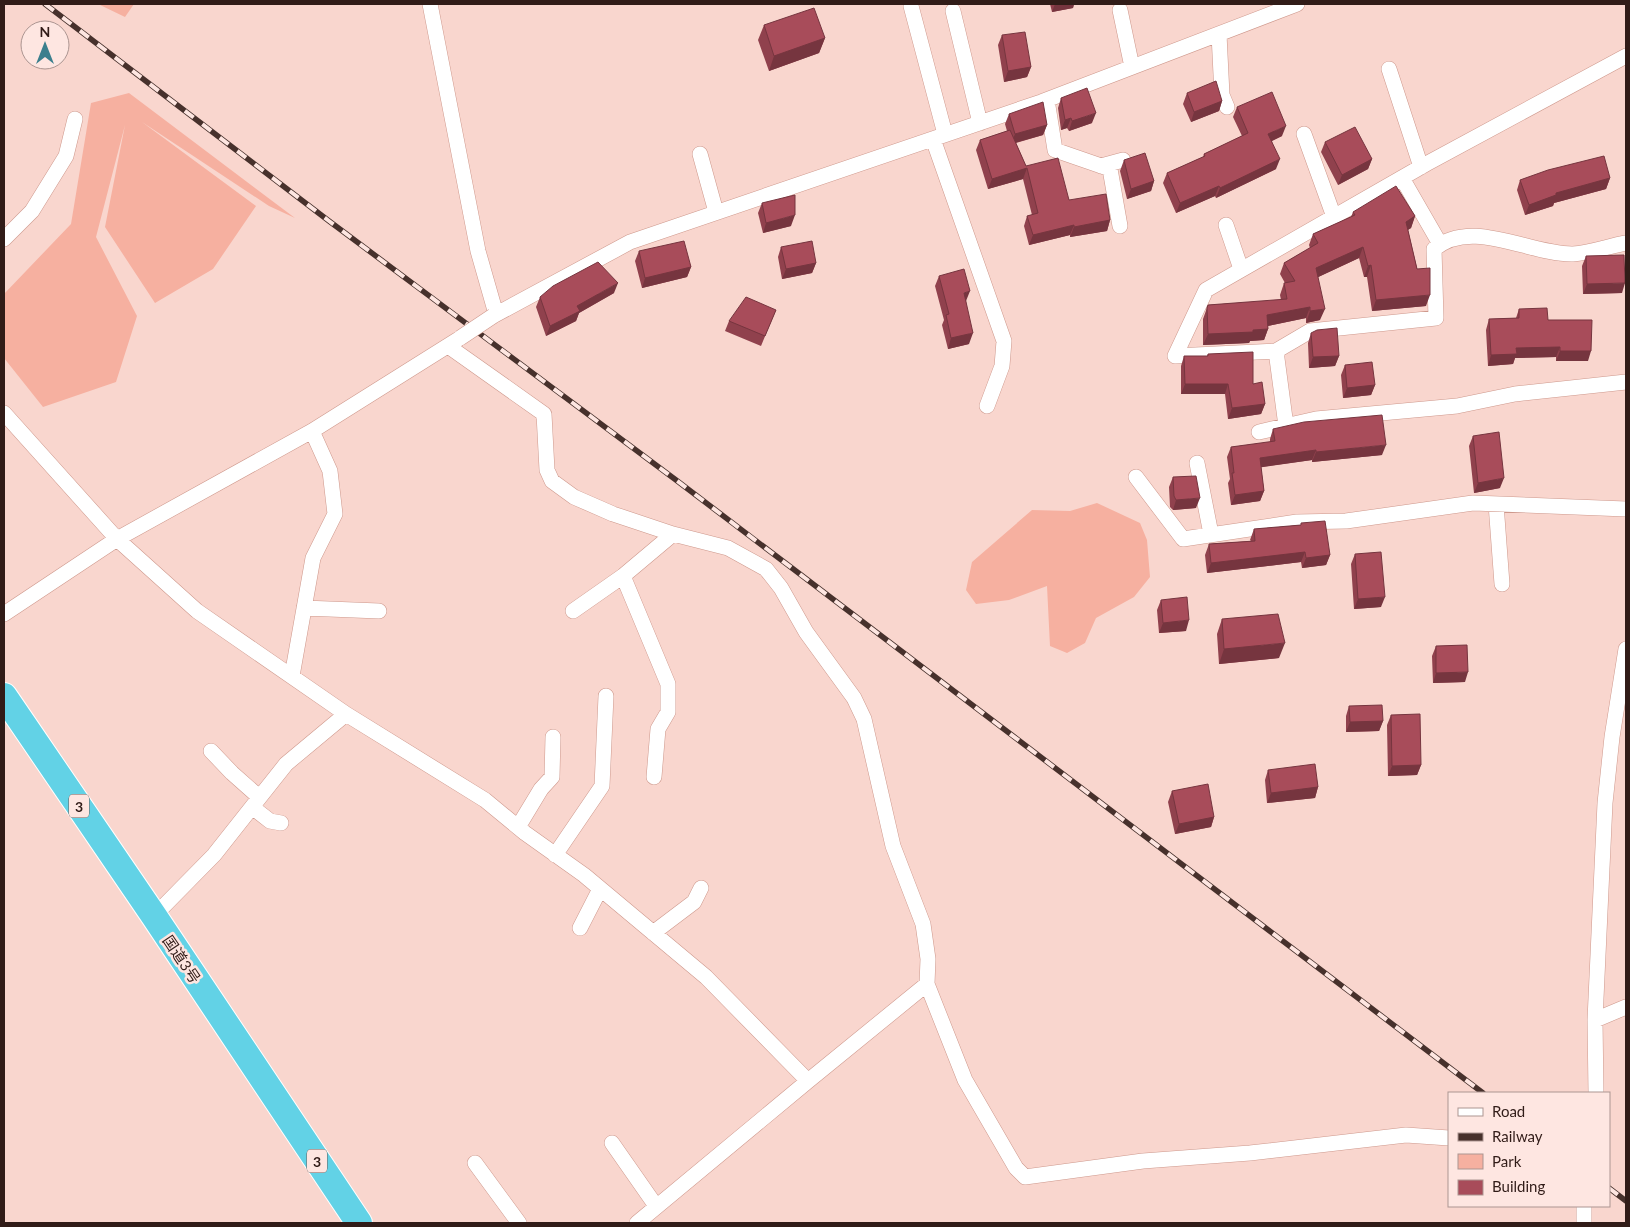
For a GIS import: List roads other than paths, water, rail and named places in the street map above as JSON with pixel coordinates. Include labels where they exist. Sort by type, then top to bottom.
[{"type":"highway","name":"国道3号","points":[[4,696],[359,1223]]},
{"type":"street","points":[[430,4],[478,251],[494,315]]},
{"type":"street","points":[[4,614],[117,539],[312,431],[494,315],[630,242],[1046,100],[1219,34],[1274,8],[1297,4]]},
{"type":"street","points":[[911,6],[939,136],[1004,341],[1002,366],[987,406]]},
{"type":"street","points":[[1120,10],[1132,67]]},
{"type":"street","points":[[953,11],[980,123]]},
{"type":"street","points":[[1219,34],[1222,95],[1227,107]]},
{"type":"street","points":[[1626,56],[1402,178],[1206,290],[1175,356],[1276,352],[1310,331],[1436,318],[1434,248],[1459,237],[1482,235],[1544,252],[1574,254],[1626,243]]},
{"type":"street","points":[[1389,69],[1422,167]]},
{"type":"street","points":[[1046,100],[1055,150],[1110,170],[1120,226]]},
{"type":"street","points":[[4,239],[32,211],[66,156],[75,119]]},
{"type":"street","points":[[1304,134],[1334,216]]},
{"type":"street","points":[[700,154],[716,212]]},
{"type":"street","points":[[1101,166],[1123,160]]},
{"type":"street","points":[[1402,178],[1440,244]]},
{"type":"street","points":[[1226,225],[1241,269]]},
{"type":"street","points":[[454,342],[544,414],[547,470],[552,481],[560,488],[574,497],[613,514],[673,534],[728,548],[766,569],[781,588],[806,632],[854,698],[864,719],[893,846],[923,924],[928,959],[927,984],[965,1080],[1016,1168],[1025,1177],[1143,1161],[1250,1154],[1406,1135],[1448,1138]]},
{"type":"street","points":[[1276,352],[1286,426]]},
{"type":"street","points":[[1258,432],[1316,419],[1456,406],[1515,394],[1626,382]]},
{"type":"street","points":[[4,413],[117,539],[197,611],[346,714],[485,800],[600,888],[706,977],[808,1081]]},
{"type":"street","points":[[292,676],[313,558],[335,514],[330,471],[312,431]]},
{"type":"street","points":[[1197,463],[1210,534]]},
{"type":"street","points":[[1136,477],[1183,539],[1297,522],[1346,521],[1473,503],[1626,509]]},
{"type":"street","points":[[1496,504],[1502,584]]},
{"type":"street","points":[[573,611],[623,576],[673,534]]},
{"type":"street","points":[[623,576],[668,684],[668,712],[658,729],[654,777]]},
{"type":"street","points":[[304,608],[379,611]]},
{"type":"street","points":[[1596,1092],[1595,1020],[1605,804],[1612,737],[1626,649]]},
{"type":"street","points":[[555,855],[602,786],[606,696]]},
{"type":"street","points":[[154,916],[214,855],[286,764],[346,714]]},
{"type":"street","points":[[518,827],[541,789],[552,777],[553,737]]},
{"type":"street","points":[[211,751],[232,773],[270,821],[281,823]]},
{"type":"street","points":[[580,928],[600,888]]},
{"type":"street","points":[[653,933],[694,902],[701,888]]},
{"type":"street","points":[[637,1223],[927,984]]},
{"type":"street","points":[[1595,1020],[1626,1007]]},
{"type":"street","points":[[612,1143],[656,1206]]},
{"type":"street","points":[[475,1162],[519,1223]]},
{"type":"street","points":[[1584,1207],[1584,1223]]},
{"type":"railway","points":[[45,4],[329,221],[676,480],[1482,1092]]},
{"type":"railway","points":[[1610,1189],[1626,1201]]}]
